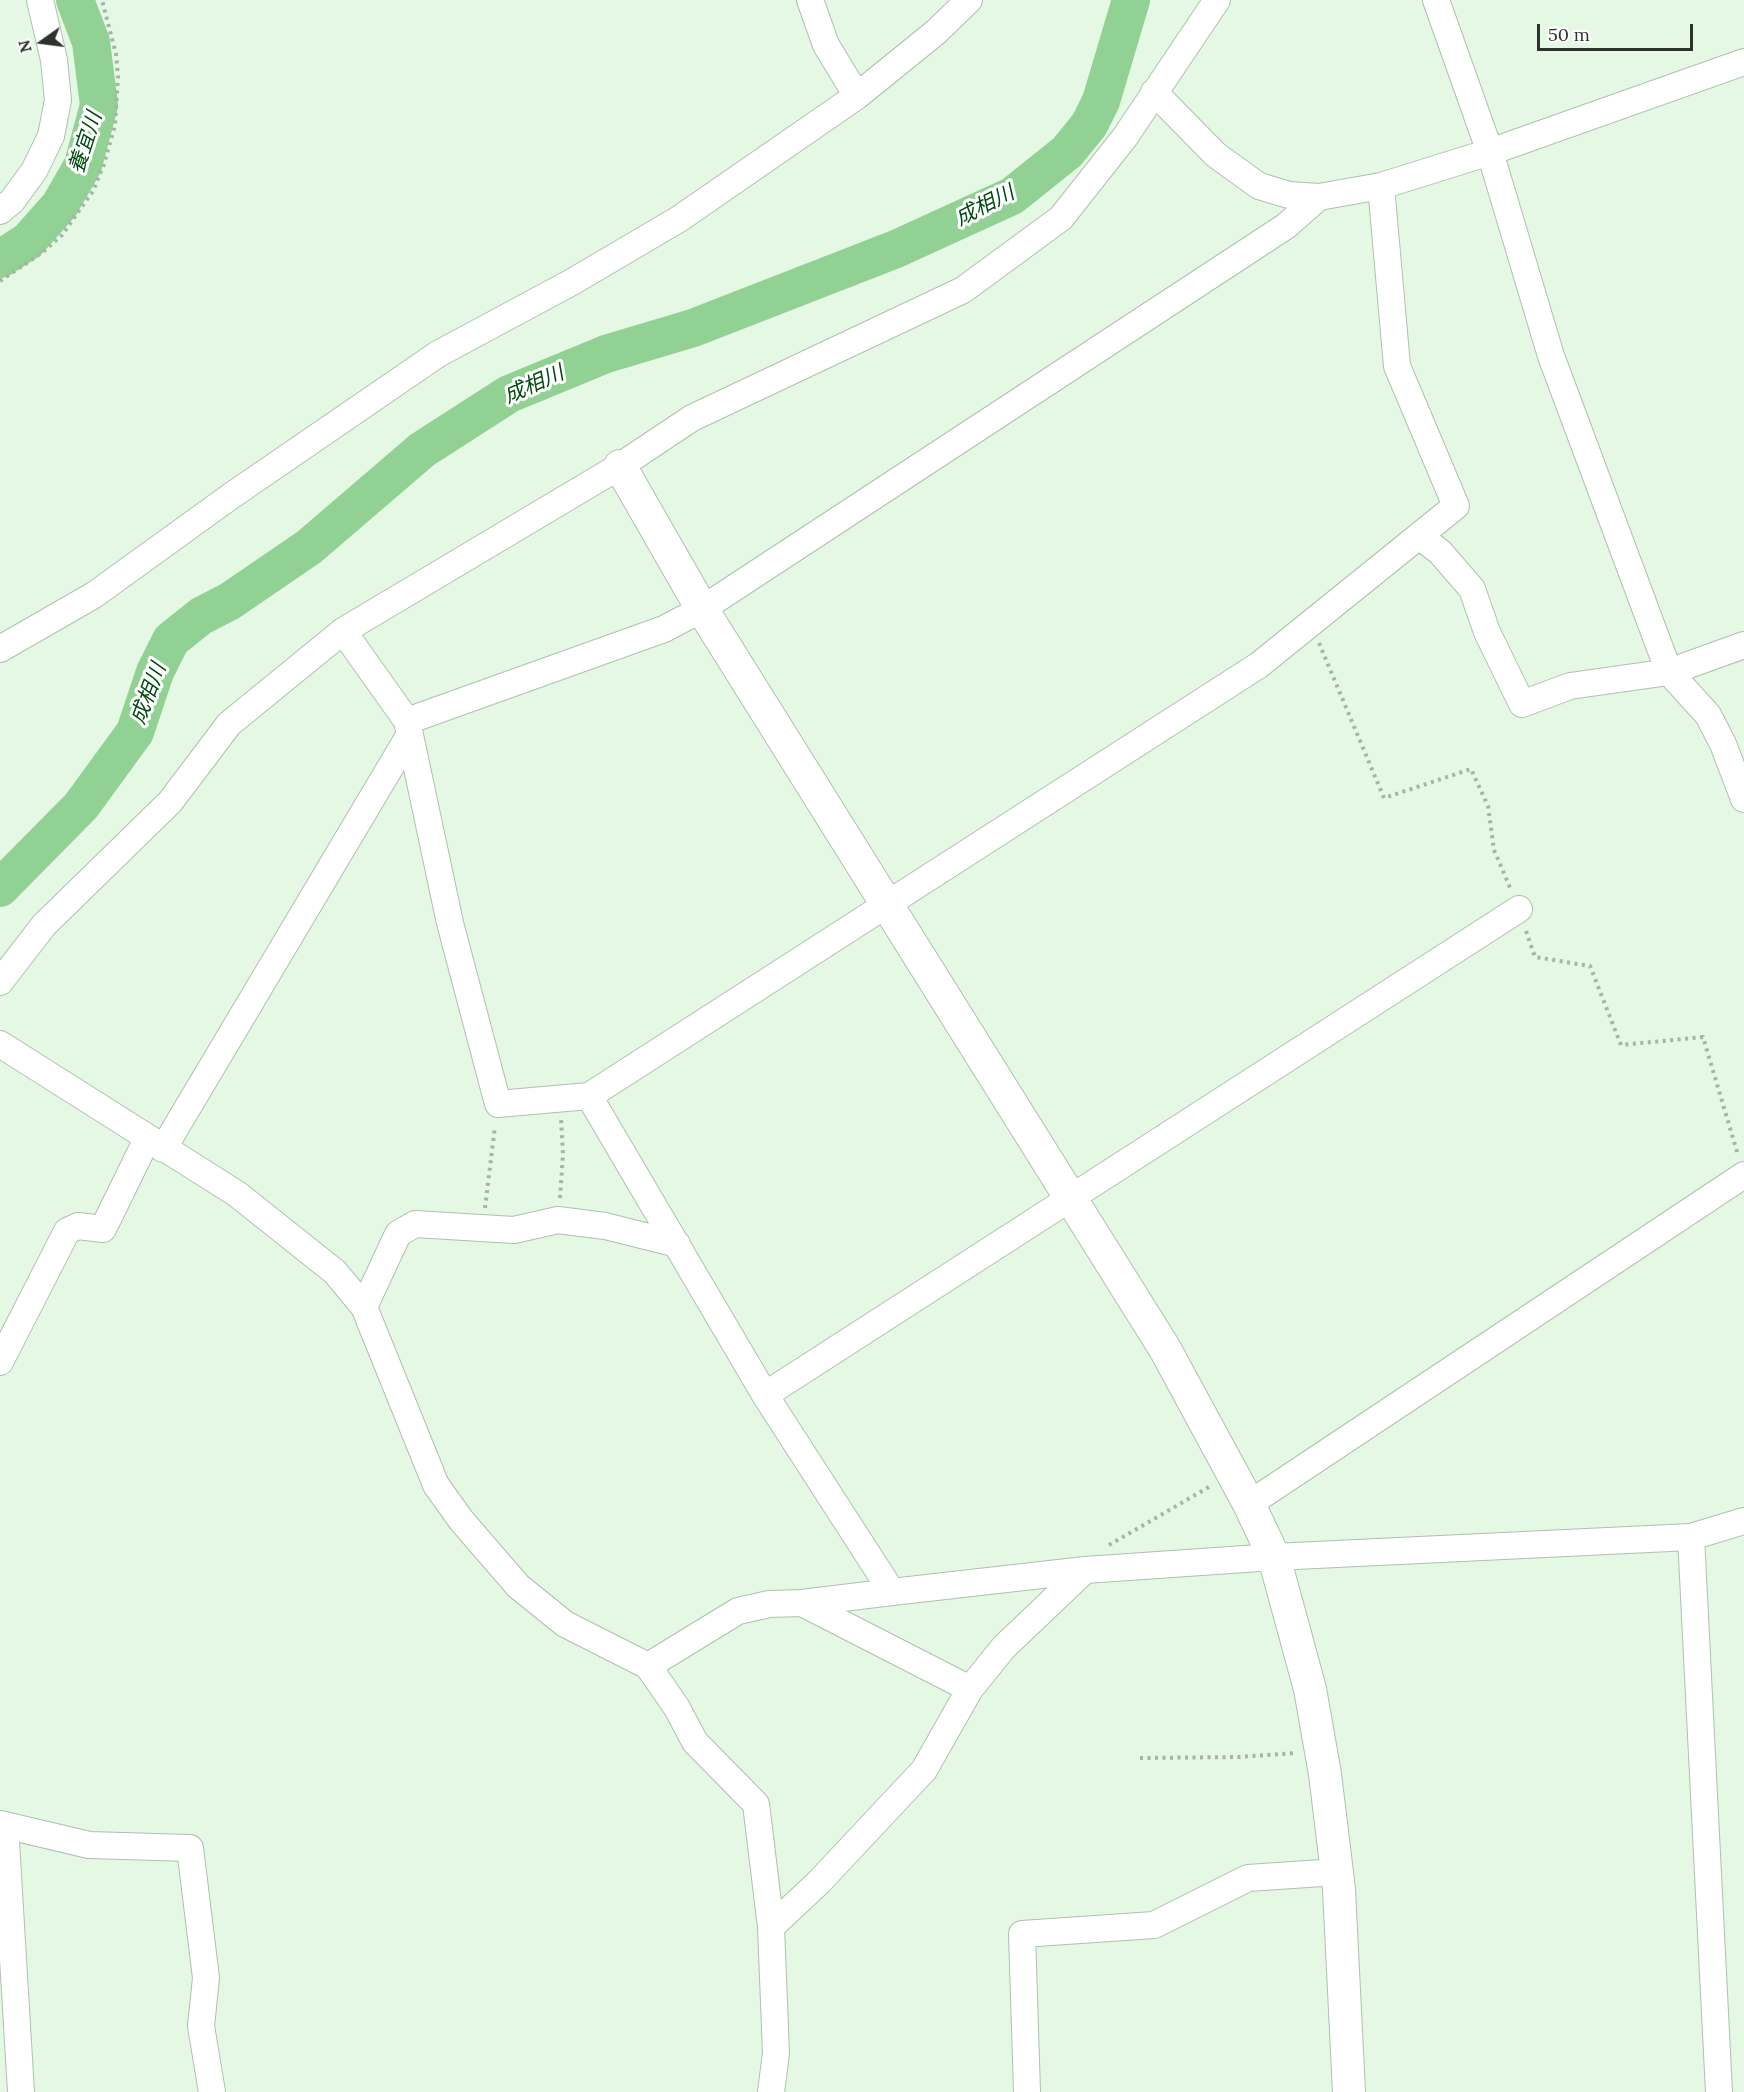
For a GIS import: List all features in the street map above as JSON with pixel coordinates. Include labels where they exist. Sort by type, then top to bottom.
[{"type":"street","points":[[0,211],[12,201],[34,171],[51,136],[58,100],[54,60],[40,0]]},
{"type":"street","points":[[810,0],[826,45],[857,96]]},
{"type":"street","points":[[0,649],[94,595],[231,496],[438,354],[572,282],[679,219],[857,96],[936,32],[969,0]]},
{"type":"street","points":[[0,982],[44,925],[170,802],[230,724],[343,631],[621,466],[692,418],[963,290],[1061,218],[1125,137],[1217,0]]},
{"type":"street","points":[[1436,0],[1490,152],[1551,356],[1669,672],[1708,715],[1723,744],[1744,799]]},
{"type":"street","points":[[1154,92],[1216,155],[1259,186],[1289,195],[1319,197],[1381,186],[1490,152],[1744,62]]},
{"type":"street","points":[[343,631],[408,729],[450,923],[498,1104],[589,1096],[1259,665],[1456,506],[1397,366],[1381,186]]},
{"type":"street","points":[[0,1362],[67,1231],[78,1226],[103,1229],[408,729],[664,629],[702,609],[1286,226],[1319,197]]},
{"type":"street","points":[[621,466],[702,609],[1165,1349],[1249,1504],[1274,1557],[1311,1689],[1321,1752],[1337,1872],[1349,2092]]},
{"type":"street","points":[[1419,536],[1440,552],[1472,589],[1487,632],[1522,704],[1570,686],[1669,672],[1744,645]]},
{"type":"street","points":[[765,1395],[1519,909]]},
{"type":"street","points":[[0,1044],[237,1194],[335,1272],[364,1307],[436,1485],[461,1520],[518,1586],[565,1624],[648,1666],[677,1708],[694,1742],[756,1804],[771,1927],[776,2053],[771,2092]]},
{"type":"street","points":[[589,1096],[765,1395],[892,1592]]},
{"type":"street","points":[[1249,1504],[1744,1175]]},
{"type":"street","points":[[364,1307],[398,1234],[415,1224],[514,1230],[558,1220],[605,1226],[677,1244]]},
{"type":"street","points":[[648,1666],[738,1611],[769,1604],[802,1603],[1085,1570],[1274,1557],[1691,1537],[1744,1521]]},
{"type":"street","points":[[1691,1537],[1719,2092]]},
{"type":"street","points":[[771,1927],[819,1882],[924,1770],[970,1689],[1004,1647],[1085,1570]]},
{"type":"street","points":[[802,1603],[970,1689]]},
{"type":"street","points":[[21,2092],[2,1824],[89,1845],[190,1848],[206,1978],[201,2026],[212,2092]]},
{"type":"street","points":[[1027,2092],[1022,1934],[1154,1925],[1248,1878],[1337,1872]]},
{"type":"path","points":[[0,281],[43,252],[62,235],[93,191],[104,164],[116,125],[118,76],[116,54],[102,0]]},
{"type":"path","points":[[558,1220],[563,1154],[560,1099]]},
{"type":"path","points":[[482,1229],[498,1104]]},
{"type":"path","points":[[1085,1570],[1113,1541],[1209,1487]]},
{"type":"path","points":[[1140,1758],[1239,1757],[1321,1752]]},
{"type":"waterway","name":"養宜川","points":[[0,259],[28,241],[60,205],[83,165],[99,105],[91,42],[75,0]]},
{"type":"waterway","name":"成相川","points":[[0,888],[81,806],[135,732],[155,672],[171,640],[201,616],[230,601],[309,547],[422,450],[509,394],[606,354],[693,328],[896,249],[1012,196],[1067,152],[1089,125],[1101,101],[1131,0]]}]
